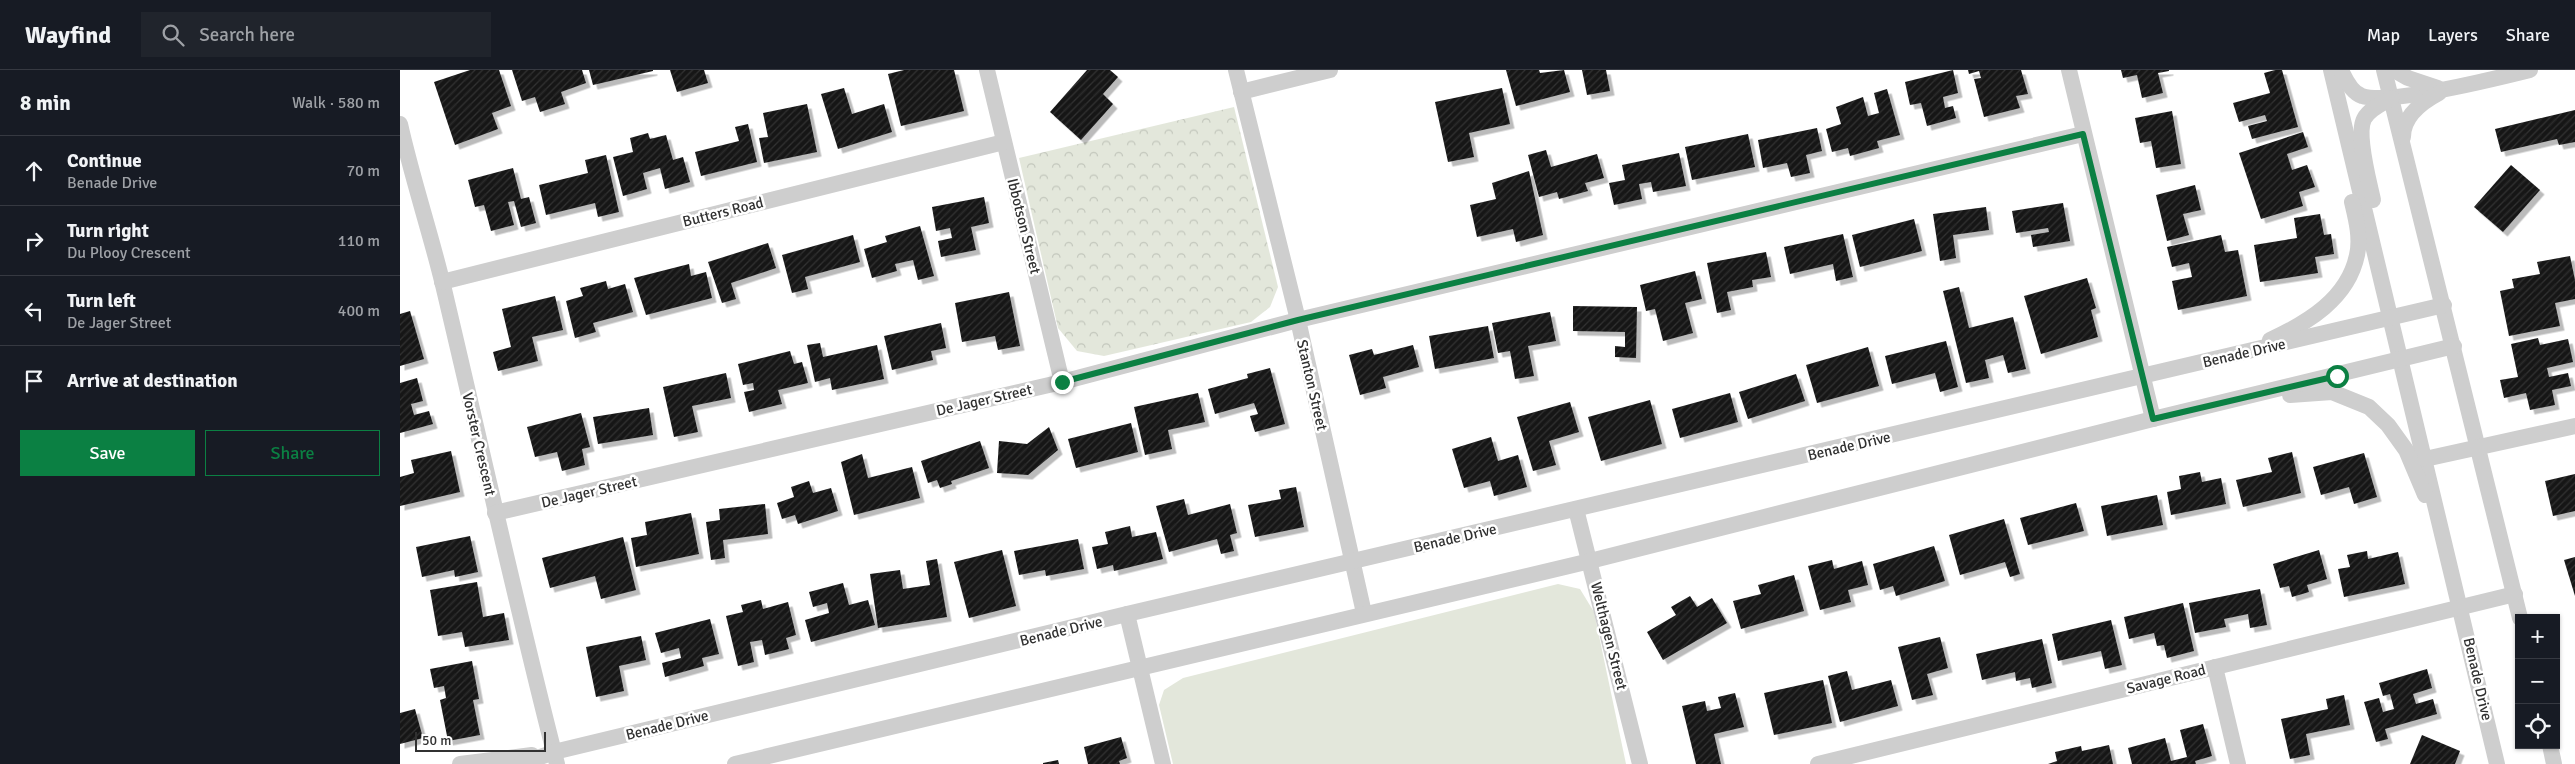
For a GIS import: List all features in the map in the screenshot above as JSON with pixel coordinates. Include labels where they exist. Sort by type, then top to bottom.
[{"type":"street","name":"Ibbotson Street","points":[[986,70],[1062,382]]},
{"type":"street","name":"Stanton Street","points":[[1236,70],[1298,320],[1364,613]]},
{"type":"street","points":[[1241,92],[1330,70]]},
{"type":"street","points":[[2069,70],[2153,419]]},
{"type":"street","name":"Benade Drive","points":[[2331,70],[2461,607],[2497,764]]},
{"type":"street","points":[[2341,70],[2348,84],[2361,96],[2392,98],[2530,70]]},
{"type":"street","points":[[2384,70],[2444,305],[2519,614]]},
{"type":"street","points":[[2394,70],[2408,78],[2445,88]]},
{"type":"street","points":[[2403,142],[2403,130],[2412,112],[2445,88]]},
{"type":"street","points":[[2380,274],[2377,230],[2364,152],[2362,126],[2363,119],[2369,113],[2392,98]]},
{"type":"street","name":"Vorster Crescent","points":[[400,124],[404,166],[442,282],[495,513],[556,758]]},
{"type":"street","name":"De Jager Street","points":[[495,513],[1062,382],[1298,320],[2083,134]]},
{"type":"street","points":[[2238,355],[2304,323],[2331,302],[2346,282],[2357,255],[2359,239],[2352,200],[2348,141]]},
{"type":"street","name":"Butters Road","points":[[442,282],[1004,142]]},
{"type":"street","name":"Benade Drive","points":[[521,764],[556,758],[1128,614],[2142,378],[2444,305]]},
{"type":"street","points":[[734,764],[1364,613],[1590,561],[2233,399],[2454,346]]},
{"type":"street","points":[[2233,399],[2332,392],[2369,407],[2388,425],[2406,450],[2445,543]]},
{"type":"street","points":[[2425,459],[2575,426]]},
{"type":"street","name":"Welthagen Street","points":[[1576,509],[1640,764]]},
{"type":"street","name":"Savage Road","points":[[1818,764],[2515,594]]},
{"type":"street","points":[[1128,614],[1163,764]]},
{"type":"street","points":[[2215,667],[2238,764]]},
{"type":"street","points":[[2551,749],[2554,764]]},
{"type":"street","points":[[460,764],[556,758]]},
{"type":"green space","points":[[1234,107],[1278,287],[1270,307],[1251,322],[1104,356],[1077,351],[1058,328],[1019,158]]},
{"type":"green space","points":[[1558,584],[1580,589],[1594,612],[1626,764],[1173,764],[1159,705],[1164,690],[1183,678]]},
{"type":"building","points":[[470,70],[499,70],[511,106],[492,113],[498,129],[455,145],[434,82]]},
{"type":"building","points":[[512,70],[582,70],[586,83],[561,92],[565,104],[540,112],[535,97],[522,101]]},
{"type":"building","points":[[589,70],[653,70],[653,71],[593,85]]},
{"type":"building","points":[[670,70],[704,70],[708,83],[677,92]]},
{"type":"building","points":[[904,70],[954,70],[964,111],[901,126],[888,74]]},
{"type":"building","points":[[1087,70],[1110,70],[1118,77],[1103,94],[1113,104],[1081,140],[1050,112]]},
{"type":"building","points":[[1506,70],[1539,70],[1540,73],[1564,70],[1570,92],[1516,106]]},
{"type":"building","points":[[1582,70],[1606,70],[1610,91],[1587,95]]},
{"type":"building","points":[[1953,70],[1958,93],[1943,97],[1945,108],[1953,106],[1956,118],[1927,126],[1921,103],[1910,105],[1905,82]]},
{"type":"building","points":[[1968,70],[2021,70],[2028,94],[2016,96],[2020,108],[1984,117],[1974,79],[1981,78],[1979,71],[1969,74]]},
{"type":"building","points":[[2121,70],[2169,71],[2158,73],[2163,93],[2142,98],[2137,75],[2123,78]]},
{"type":"building","points":[[2282,70],[2298,127],[2252,139],[2248,126],[2267,121],[2265,115],[2239,122],[2233,103],[2270,93],[2264,73]]},
{"type":"building","points":[[844,88],[852,114],[884,104],[892,132],[838,149],[821,94]]},
{"type":"building","points":[[1502,88],[1510,124],[1469,133],[1474,157],[1448,162],[1435,102]]},
{"type":"building","points":[[1887,89],[1900,135],[1877,141],[1879,148],[1850,156],[1848,148],[1832,152],[1826,129],[1841,124],[1836,107],[1863,97],[1868,116],[1879,113],[1874,93]]},
{"type":"building","points":[[807,104],[817,152],[764,163],[759,138],[768,137],[763,113]]},
{"type":"building","points":[[2575,110],[2575,142],[2559,145],[2557,139],[2501,152],[2495,129]]},
{"type":"building","points":[[2172,111],[2181,164],[2156,168],[2151,141],[2140,143],[2135,118]]},
{"type":"building","points":[[748,124],[757,162],[701,176],[695,152],[739,141],[735,127]]},
{"type":"building","points":[[1817,128],[1822,151],[1806,155],[1810,173],[1791,177],[1787,163],[1763,168],[1758,140]]},
{"type":"building","points":[[2303,132],[2308,147],[2287,154],[2292,170],[2307,165],[2315,187],[2299,192],[2303,206],[2261,219],[2239,153]]},
{"type":"building","points":[[648,133],[650,139],[666,135],[673,160],[683,157],[690,182],[665,189],[660,168],[643,173],[647,189],[623,196],[613,157],[633,152],[630,138]]},
{"type":"building","points":[[1748,134],[1755,167],[1692,180],[1685,147]]},
{"type":"building","points":[[1546,150],[1551,167],[1597,154],[1604,178],[1585,183],[1588,191],[1559,199],[1557,192],[1539,197],[1528,155]]},
{"type":"building","points":[[1679,153],[1686,186],[1653,192],[1651,182],[1639,184],[1642,199],[1614,205],[1609,183],[1625,180],[1622,165]]},
{"type":"building","points":[[606,155],[619,212],[598,217],[595,203],[546,215],[539,185],[588,173],[585,160]]},
{"type":"building","points":[[2511,165],[2540,190],[2503,232],[2474,207]]},
{"type":"building","points":[[513,168],[521,199],[529,197],[536,223],[521,227],[514,201],[508,202],[514,225],[491,231],[484,205],[475,207],[468,180]]},
{"type":"building","points":[[1529,171],[1543,235],[1516,242],[1513,229],[1477,237],[1470,205],[1496,199],[1492,183]]},
{"type":"building","points":[[2195,185],[2201,210],[2183,214],[2189,235],[2167,241],[2156,195]]},
{"type":"building","points":[[984,197],[989,223],[971,227],[976,250],[941,257],[938,241],[952,238],[950,228],[936,231],[932,207]]},
{"type":"building","points":[[2063,203],[2070,241],[2033,247],[2031,235],[2049,232],[2048,228],[2016,233],[2012,211]]},
{"type":"building","points":[[1986,207],[1989,230],[1953,235],[1956,258],[1940,261],[1933,214]]},
{"type":"building","points":[[2320,214],[2324,235],[2331,234],[2334,254],[2315,257],[2318,273],[2260,282],[2254,245],[2297,238],[2294,218]]},
{"type":"building","points":[[1914,219],[1922,251],[1860,267],[1852,235]]},
{"type":"building","points":[[920,226],[934,276],[918,280],[913,260],[895,264],[897,271],[872,278],[864,249],[887,242],[885,236]]},
{"type":"building","points":[[1843,234],[1853,277],[1836,281],[1833,264],[1790,274],[1784,247]]},
{"type":"building","points":[[853,235],[860,262],[805,277],[808,289],[792,293],[782,255]]},
{"type":"building","points":[[2221,235],[2225,252],[2238,250],[2247,296],[2178,310],[2172,281],[2192,277],[2189,263],[2172,267],[2167,247]]},
{"type":"building","points":[[768,243],[776,268],[731,283],[736,299],[722,303],[708,262]]},
{"type":"building","points":[[1766,252],[1771,277],[1752,280],[1753,287],[1727,292],[1731,310],[1717,313],[1707,263]]},
{"type":"building","points":[[2570,256],[2575,280],[2575,299],[2555,303],[2560,326],[2509,336],[2500,291],[2514,288],[2512,279],[2540,274],[2537,262]]},
{"type":"building","points":[[689,264],[691,276],[706,272],[712,298],[646,315],[634,278]]},
{"type":"building","points":[[1695,271],[1702,299],[1685,303],[1693,333],[1663,341],[1655,309],[1646,311],[1640,285]]},
{"type":"building","points":[[2087,278],[2096,308],[2091,310],[2098,337],[2041,354],[2024,296]]},
{"type":"building","points":[[606,281],[608,289],[625,284],[633,312],[593,323],[596,332],[575,338],[566,301],[583,296],[580,288]]},
{"type":"building","points":[[1959,287],[1969,328],[2013,317],[2026,369],[2008,373],[2003,355],[1985,360],[1989,378],[1966,383],[1943,291]]},
{"type":"building","points":[[1009,292],[1020,346],[998,350],[995,336],[962,342],[955,303]]},
{"type":"building","points":[[555,296],[563,330],[532,337],[538,361],[498,371],[493,352],[511,347],[502,309]]},
{"type":"building","points":[[1573,306],[1637,307],[1636,358],[1615,357],[1615,346],[1625,347],[1625,332],[1573,331]]},
{"type":"building","points":[[410,311],[424,359],[400,366],[400,314]]},
{"type":"building","points":[[1550,312],[1556,341],[1528,346],[1534,376],[1515,379],[1510,351],[1498,353],[1492,323]]},
{"type":"building","points":[[941,323],[946,348],[931,351],[933,360],[892,370],[884,336]]},
{"type":"building","points":[[1488,326],[1494,358],[1435,369],[1429,336]]},
{"type":"building","points":[[2538,338],[2540,345],[2568,339],[2573,362],[2547,368],[2549,377],[2568,373],[2571,386],[2552,390],[2555,405],[2530,410],[2526,393],[2504,398],[2500,380],[2518,377],[2511,344]]},
{"type":"building","points":[[1946,341],[1958,387],[1940,392],[1935,373],[1892,384],[1885,356]]},
{"type":"building","points":[[820,343],[823,357],[877,345],[884,379],[832,390],[830,378],[815,382],[807,345]]},
{"type":"building","points":[[1413,345],[1419,367],[1383,377],[1386,388],[1360,395],[1349,355],[1372,349],[1374,355]]},
{"type":"building","points":[[1868,347],[1879,386],[1817,403],[1806,365]]},
{"type":"building","points":[[790,351],[794,364],[802,362],[808,383],[778,390],[782,404],[749,412],[744,392],[754,390],[753,383],[743,385],[738,364]]},
{"type":"building","points":[[1270,368],[1285,424],[1255,432],[1250,416],[1258,414],[1254,403],[1215,414],[1208,389],[1248,378],[1247,374]]},
{"type":"building","points":[[726,373],[731,398],[692,406],[698,432],[674,437],[663,387]]},
{"type":"building","points":[[1796,374],[1805,401],[1748,419],[1739,392]]},
{"type":"building","points":[[417,378],[423,401],[411,404],[414,415],[429,411],[433,424],[400,433],[400,383]]},
{"type":"building","points":[[1198,393],[1205,422],[1168,430],[1172,449],[1145,455],[1134,407]]},
{"type":"building","points":[[1730,393],[1738,422],[1680,438],[1672,409]]},
{"type":"building","points":[[1650,400],[1662,444],[1601,461],[1588,417]]},
{"type":"building","points":[[1570,402],[1579,432],[1549,441],[1556,465],[1533,471],[1517,417]]},
{"type":"building","points":[[649,408],[653,435],[598,444],[593,417]]},
{"type":"building","points":[[581,413],[590,447],[582,449],[585,465],[562,471],[557,452],[535,457],[527,427]]},
{"type":"building","points":[[1131,423],[1138,452],[1076,468],[1068,439]]},
{"type":"building","points":[[1049,427],[1058,450],[1028,475],[997,473],[999,441],[1027,444]]},
{"type":"building","points":[[1491,437],[1498,461],[1518,455],[1527,487],[1494,496],[1490,481],[1464,488],[1452,449]]},
{"type":"building","points":[[980,441],[989,468],[951,481],[952,484],[940,488],[937,480],[928,483],[921,461]]},
{"type":"building","points":[[451,451],[460,492],[400,506],[400,477],[414,473],[411,460]]},
{"type":"building","points":[[2292,452],[2301,493],[2243,507],[2236,480],[2272,472],[2268,458]]},
{"type":"building","points":[[2364,453],[2377,497],[2354,504],[2349,487],[2321,495],[2313,467]]},
{"type":"building","points":[[862,454],[868,478],[912,467],[920,498],[854,515],[841,462]]},
{"type":"building","points":[[2200,472],[2202,482],[2221,478],[2226,504],[2171,515],[2167,492],[2181,489],[2179,476]]},
{"type":"building","points":[[2575,474],[2575,511],[2553,516],[2545,481]]},
{"type":"building","points":[[809,481],[813,493],[831,488],[838,511],[798,524],[795,515],[782,519],[777,503],[794,497],[791,487]]},
{"type":"building","points":[[1296,487],[1304,527],[1255,537],[1248,505],[1281,499],[1279,490]]},
{"type":"building","points":[[2157,495],[2163,525],[2107,536],[2101,506]]},
{"type":"building","points":[[1184,499],[1188,515],[1230,504],[1237,533],[1230,535],[1234,551],[1221,554],[1217,539],[1169,552],[1156,506]]},
{"type":"building","points":[[2076,503],[2084,531],[2028,545],[2020,518]]},
{"type":"building","points":[[765,504],[768,534],[723,540],[725,558],[711,560],[706,522],[720,520],[719,509]]},
{"type":"building","points":[[691,513],[699,554],[636,567],[631,538],[647,535],[645,522]]},
{"type":"building","points":[[2004,519],[2020,574],[2010,577],[2005,562],[1960,575],[1949,535]]},
{"type":"building","points":[[1130,526],[1132,537],[1156,532],[1163,559],[1114,571],[1113,565],[1097,569],[1092,547],[1108,544],[1105,532]]},
{"type":"building","points":[[470,536],[478,572],[455,577],[454,570],[422,577],[416,547]]},
{"type":"building","points":[[623,537],[636,590],[601,599],[595,576],[550,588],[542,558]]},
{"type":"building","points":[[1078,539],[1084,569],[1046,576],[1045,570],[1019,575],[1014,551]]},
{"type":"building","points":[[1934,546],[1945,581],[1896,596],[1893,586],[1880,590],[1873,564]]},
{"type":"building","points":[[1002,550],[1016,606],[969,618],[954,562]]},
{"type":"building","points":[[2319,550],[2327,579],[2307,585],[2309,592],[2292,597],[2289,586],[2280,588],[2273,564]]},
{"type":"building","points":[[2367,551],[2368,559],[2398,552],[2405,584],[2344,597],[2338,569],[2350,567],[2347,555]]},
{"type":"building","points":[[2575,557],[2575,596],[2564,560]]},
{"type":"building","points":[[937,559],[947,617],[878,628],[870,574],[900,570],[903,589],[930,585],[926,561]]},
{"type":"building","points":[[1832,560],[1834,569],[1862,561],[1868,585],[1848,590],[1851,602],[1820,610],[1808,566]]},
{"type":"building","points":[[1794,575],[1804,611],[1741,629],[1733,601],[1761,594],[1758,585]]},
{"type":"building","points":[[477,582],[483,617],[504,613],[509,640],[465,647],[462,632],[438,636],[430,590]]},
{"type":"building","points":[[843,583],[849,605],[868,600],[875,625],[811,642],[805,620],[829,613],[827,603],[813,607],[809,592]]},
{"type":"building","points":[[2260,589],[2267,625],[2250,628],[2248,614],[2224,619],[2226,627],[2195,633],[2189,603]]},
{"type":"building","points":[[1690,596],[1697,607],[1712,598],[1727,623],[1663,660],[1647,632],[1676,615],[1671,607]]},
{"type":"building","points":[[761,600],[763,609],[788,602],[796,635],[786,638],[789,649],[765,655],[762,640],[750,642],[754,662],[738,666],[726,616],[743,612],[741,605]]},
{"type":"building","points":[[2183,603],[2194,651],[2167,658],[2164,645],[2157,646],[2154,633],[2129,639],[2124,617]]},
{"type":"building","points":[[710,619],[719,654],[702,658],[704,666],[665,677],[662,663],[681,658],[679,648],[661,653],[655,633]]},
{"type":"building","points":[[2111,620],[2122,665],[2105,669],[2101,651],[2058,661],[2052,634]]},
{"type":"building","points":[[641,636],[646,660],[619,666],[624,691],[596,697],[586,647]]},
{"type":"building","points":[[1940,637],[1948,668],[1927,674],[1933,695],[1912,700],[1898,647]]},
{"type":"building","points":[[2042,639],[2052,683],[2032,688],[2030,678],[2016,681],[2015,672],[1982,680],[1976,654]]},
{"type":"building","points":[[472,661],[479,699],[473,700],[480,735],[448,741],[440,700],[446,698],[444,686],[434,688],[430,669]]},
{"type":"building","points":[[2427,669],[2432,688],[2413,694],[2416,704],[2433,699],[2437,714],[2385,729],[2388,739],[2376,742],[2364,702],[2379,698],[2383,712],[2394,709],[2390,694],[2383,696],[2379,683]]},
{"type":"building","points":[[1847,671],[1852,690],[1891,680],[1898,706],[1840,722],[1828,676]]},
{"type":"building","points":[[1823,680],[1832,723],[1774,735],[1764,693]]},
{"type":"building","points":[[1735,693],[1744,727],[1714,734],[1721,764],[1696,764],[1682,706],[1705,701],[1707,711],[1721,708],[1718,697]]},
{"type":"building","points":[[2344,695],[2350,725],[2306,734],[2310,755],[2290,759],[2281,719],[2328,709],[2326,699]]},
{"type":"building","points":[[415,709],[423,738],[400,744],[400,713]]},
{"type":"building","points":[[2203,724],[2212,756],[2195,761],[2196,764],[2132,764],[2128,748],[2165,738],[2171,761],[2187,757],[2180,730]]},
{"type":"building","points":[[2422,735],[2460,751],[2455,764],[2410,764]]},
{"type":"building","points":[[1121,737],[1127,758],[1119,761],[1120,764],[1088,764],[1084,747]]},
{"type":"building","points":[[2109,745],[2113,764],[2048,764],[2057,761],[2055,752],[2081,746],[2082,751]]},
{"type":"building","points":[[1058,760],[1059,764],[1043,764],[1043,763]]},
{"type":"route","points":[[1062,382],[1298,320],[2083,134],[2153,419],[2337,376]]}]
